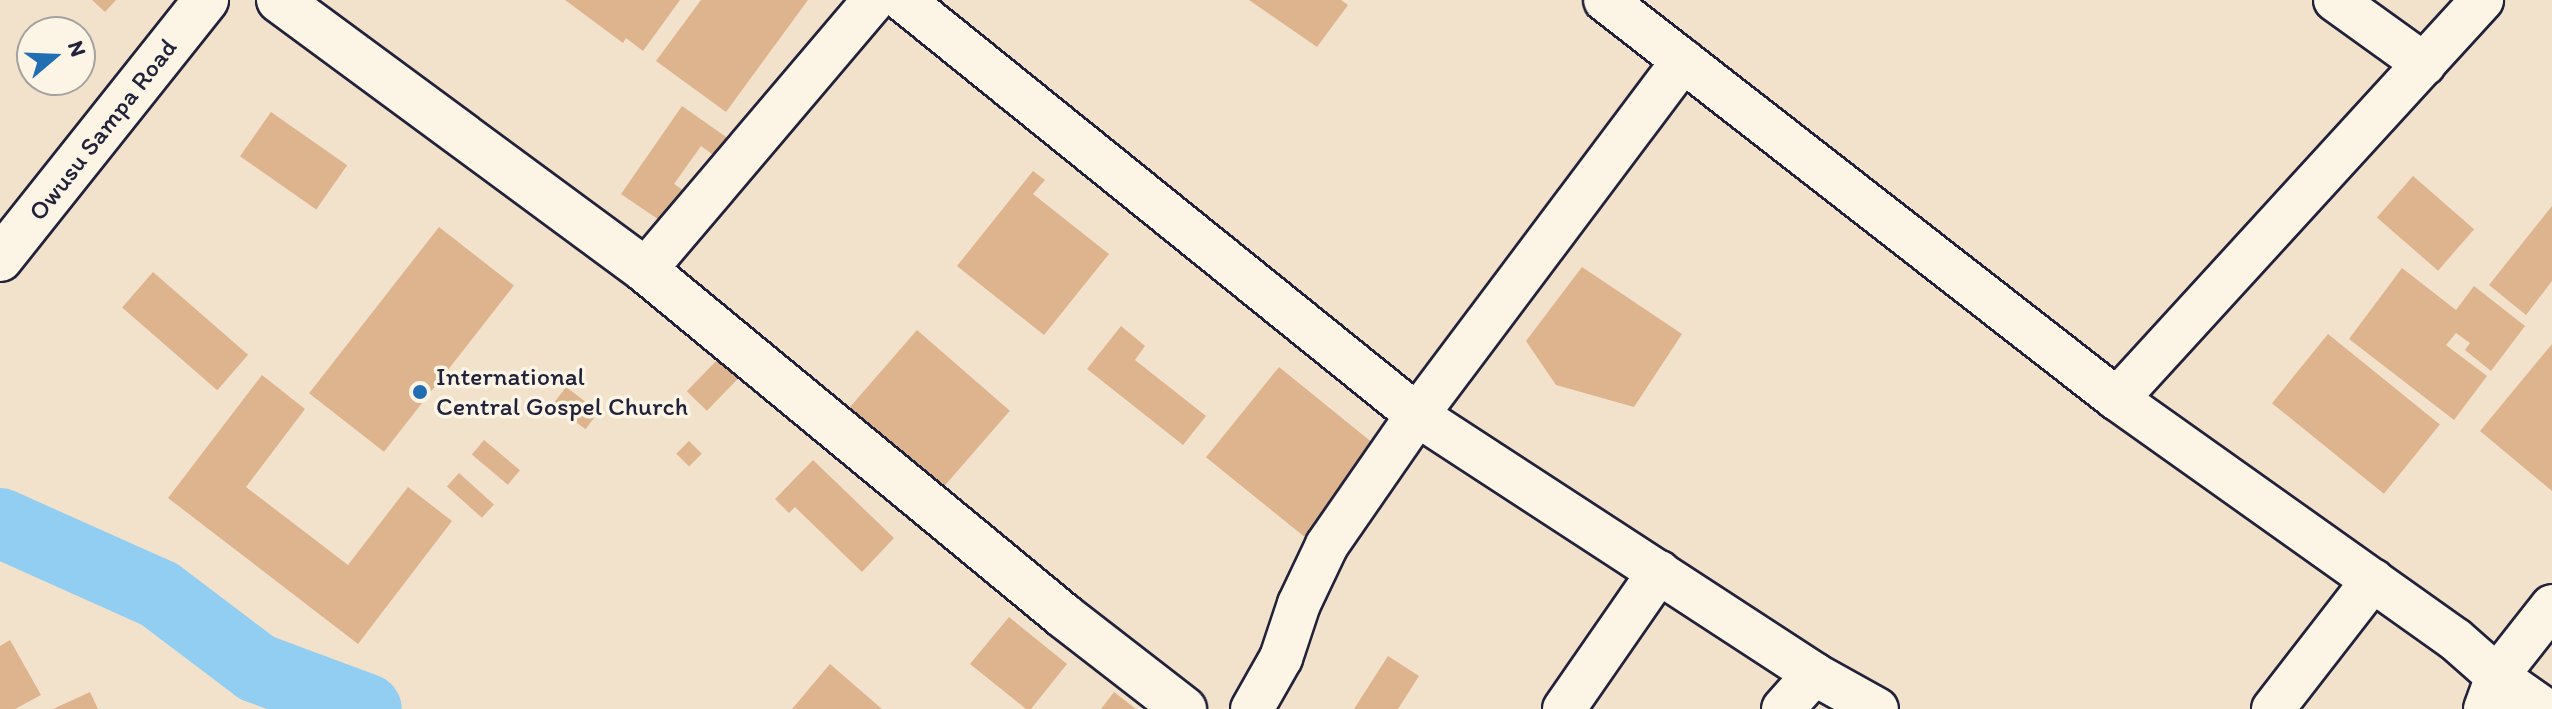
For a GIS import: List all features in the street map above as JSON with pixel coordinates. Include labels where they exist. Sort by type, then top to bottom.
[{"type":"street","name":"Owusu Sampa Road","points":[[0,259],[206,0]]},
{"type":"street","points":[[279,0],[645,270],[1064,616],[1184,709]]},
{"type":"street","points":[[645,270],[874,0]]},
{"type":"street","points":[[903,0],[1417,415],[1814,674],[1877,709]]},
{"type":"street","points":[[1605,0],[2117,399],[2455,639],[2491,693],[2544,709]]},
{"type":"street","points":[[2335,0],[2424,64]]},
{"type":"street","points":[[2117,399],[2482,0]]},
{"type":"street","points":[[1252,709],[1281,658],[1299,604],[1327,545],[1417,415],[1683,61]]},
{"type":"street","points":[[1564,709],[1659,572]]},
{"type":"street","points":[[2273,709],[2373,580]]},
{"type":"street","points":[[2491,693],[2552,606]]},
{"type":"street","points":[[1783,709],[1814,674]]},
{"type":"building","points":[[92,0],[116,0],[105,12]]},
{"type":"building","points":[[565,0],[680,0],[643,51],[626,38],[623,43]]},
{"type":"building","points":[[701,0],[808,0],[726,112],[656,61]]},
{"type":"building","points":[[1249,0],[1341,0],[1348,5],[1317,47]]},
{"type":"building","points":[[682,106],[729,139],[716,157],[701,146],[674,184],[690,195],[668,226],[621,194]]},
{"type":"building","points":[[271,112],[347,165],[316,210],[240,156]]},
{"type":"building","points":[[1033,171],[1045,180],[1033,194],[1109,254],[1044,335],[957,266]]},
{"type":"building","points":[[2413,176],[2474,229],[2438,271],[2377,218]]},
{"type":"building","points":[[2552,206],[2552,281],[2526,315],[2489,285]]},
{"type":"building","points":[[439,227],[514,285],[384,452],[309,393]]},
{"type":"building","points":[[1582,267],[1682,334],[1634,407],[1556,385],[1526,341]]},
{"type":"building","points":[[2402,268],[2456,310],[2474,286],[2525,326],[2491,371],[2465,350],[2470,343],[2456,333],[2446,345],[2487,376],[2454,420],[2349,339]]},
{"type":"building","points":[[153,272],[248,355],[217,390],[122,307]]},
{"type":"building","points":[[1121,326],[1145,346],[1135,360],[1206,416],[1183,445],[1087,369]]},
{"type":"building","points":[[917,330],[1010,411],[942,489],[849,408]]},
{"type":"building","points":[[2328,334],[2440,425],[2384,494],[2272,403]]},
{"type":"building","points":[[2552,344],[2552,491],[2480,431]]},
{"type":"building","points":[[718,359],[738,378],[707,411],[687,391]]},
{"type":"building","points":[[1279,367],[1387,454],[1314,545],[1206,457]]},
{"type":"building","points":[[262,375],[305,409],[246,487],[348,565],[408,487],[452,521],[358,644],[168,498]]},
{"type":"building","points":[[566,387],[599,412],[586,429],[553,405]]},
{"type":"building","points":[[484,440],[520,470],[508,485],[472,455]]},
{"type":"building","points":[[689,441],[702,454],[689,466],[676,454]]},
{"type":"building","points":[[813,460],[894,538],[862,572],[795,507],[789,513],[775,499]]},
{"type":"building","points":[[459,473],[494,504],[482,518],[447,486]]},
{"type":"building","points":[[1009,617],[1067,664],[1031,709],[1026,709],[970,664]]},
{"type":"building","points":[[10,640],[41,695],[15,709],[0,709],[0,646]]},
{"type":"building","points":[[1388,656],[1419,676],[1398,709],[1354,709]]},
{"type":"building","points":[[830,664],[882,709],[792,709]]},
{"type":"building","points":[[90,692],[98,709],[53,709]]},
{"type":"building","points":[[1114,692],[1136,709],[1101,709]]},
{"type":"waterway","points":[[0,523],[159,594],[257,668],[367,709]]},
{"type":"place","name":"International Central Gospel Church","points":[[420,392]]}]
